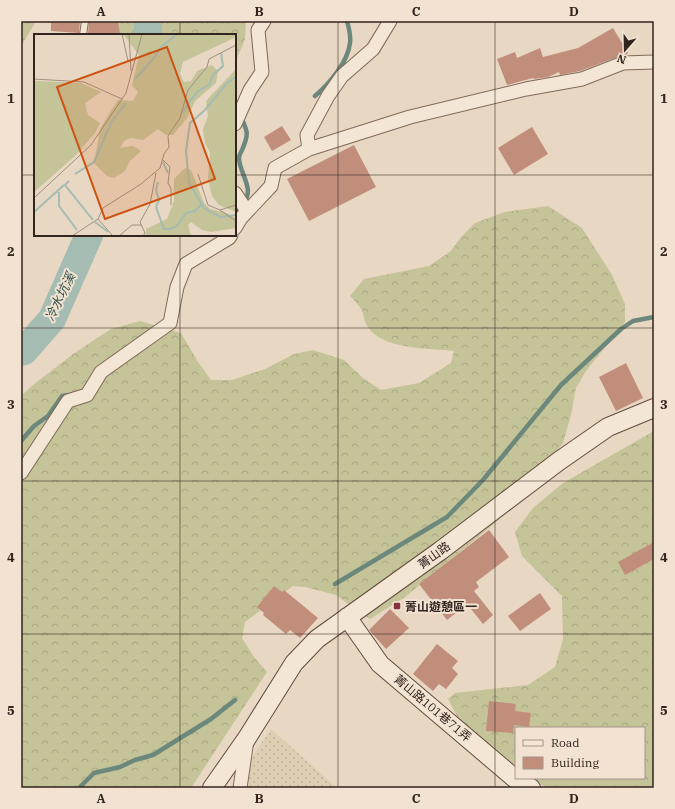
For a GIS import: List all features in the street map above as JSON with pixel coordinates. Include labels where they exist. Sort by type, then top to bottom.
[{"type":"street","points":[[236,122],[250,90],[262,72],[258,30],[264,21]]},
{"type":"street","points":[[309,149],[307,135],[328,96],[342,76],[373,49],[390,21]]},
{"type":"street","points":[[236,226],[241,218],[272,186],[275,168],[309,149],[410,117],[526,89],[582,79],[623,63],[654,62]]},
{"type":"street","points":[[236,194],[248,211]]},
{"type":"street","points":[[21,473],[68,401],[87,395],[101,372],[170,323],[177,287],[186,264],[230,236]]},
{"type":"street","name":"菁山路","points":[[212,788],[247,738],[294,663],[317,639],[440,551],[559,461],[608,427],[654,408]]},
{"type":"street","name":"菁山路101巷71弄","points":[[347,617],[380,664],[515,779]]},
{"type":"street","points":[[240,788],[247,738]]},
{"type":"street","name":"菁山路101巷71弄","points":[[515,779],[530,788]]},
{"type":"lane","points":[[83,34],[85,21]]},
{"type":"shaded area","points":[[271,729],[337,788],[231,788]]},
{"type":"green space","points":[[21,21],[36,21],[21,46]]},
{"type":"green space","points":[[111,21],[246,21],[245,39],[236,61],[236,34],[109,34]]},
{"type":"green space","points":[[548,206],[582,228],[612,275],[625,304],[625,322],[586,371],[576,388],[571,415],[563,443],[549,460],[528,496],[405,597],[370,619],[336,595],[305,587],[293,586],[245,622],[242,638],[254,657],[267,672],[191,788],[21,788],[21,396],[73,354],[111,329],[140,321],[181,333],[198,362],[211,380],[232,380],[265,369],[294,354],[313,350],[344,360],[363,378],[381,390],[419,383],[451,363],[454,351],[420,348],[395,344],[384,340],[375,335],[368,327],[362,310],[350,296],[364,279],[429,266],[451,251],[461,237],[475,223],[505,212]]},
{"type":"green space","points":[[654,431],[654,788],[549,788],[537,783],[532,779],[645,779],[645,727],[515,727],[515,765],[459,720],[448,699],[455,693],[528,685],[555,667],[563,639],[562,596],[522,556],[515,532],[533,508],[563,483]]},
{"type":"building","points":[[51,21],[80,21],[79,33],[51,31]]},
{"type":"building","points":[[89,21],[118,21],[120,34],[88,33]]},
{"type":"building","points":[[613,28],[628,53],[626,55],[580,71],[560,75],[559,72],[548,77],[533,78],[507,85],[497,59],[515,52],[517,58],[540,48],[543,57],[578,48]]},
{"type":"building","points":[[282,126],[291,140],[272,151],[264,137]]},
{"type":"building","points":[[532,127],[548,154],[514,175],[498,148]]},
{"type":"building","points":[[354,145],[376,187],[309,221],[287,179]]},
{"type":"building","points":[[626,363],[643,398],[616,411],[599,377]]},
{"type":"building","points":[[489,530],[509,557],[476,582],[479,587],[474,591],[493,615],[483,624],[467,604],[447,620],[419,584]]},
{"type":"building","points":[[654,542],[654,559],[625,575],[618,562]]},
{"type":"building","points":[[274,586],[282,592],[284,590],[318,618],[300,638],[290,630],[286,634],[263,615],[264,613],[257,607]]},
{"type":"building","points":[[540,593],[551,609],[520,631],[508,616]]},
{"type":"building","points":[[390,609],[409,628],[386,649],[369,630]]},
{"type":"building","points":[[437,644],[458,661],[452,668],[458,674],[446,689],[439,684],[433,691],[413,674]]},
{"type":"building","points":[[489,701],[516,704],[515,711],[531,713],[529,727],[514,725],[513,733],[486,731]]},
{"type":"waterway","name":"冷水坑溪","points":[[148,21],[148,34]]},
{"type":"waterway","points":[[315,96],[332,79],[346,58],[350,40],[350,32],[347,21]]},
{"type":"waterway","points":[[241,117],[247,133],[239,158],[248,193],[247,198],[243,203]]},
{"type":"waterway","name":"冷水坑溪","points":[[21,352],[24,351],[52,319],[89,236]]},
{"type":"waterway","points":[[335,584],[447,517],[483,480],[561,385],[621,329],[633,321],[654,317]]},
{"type":"waterway","points":[[21,441],[34,426],[48,416],[62,396],[69,395]]},
{"type":"waterway","points":[[79,788],[94,773],[120,767],[135,760],[153,755],[211,719],[235,700]]},
{"type":"place","name":"菁山遊憩區一","points":[[397,606]]}]
